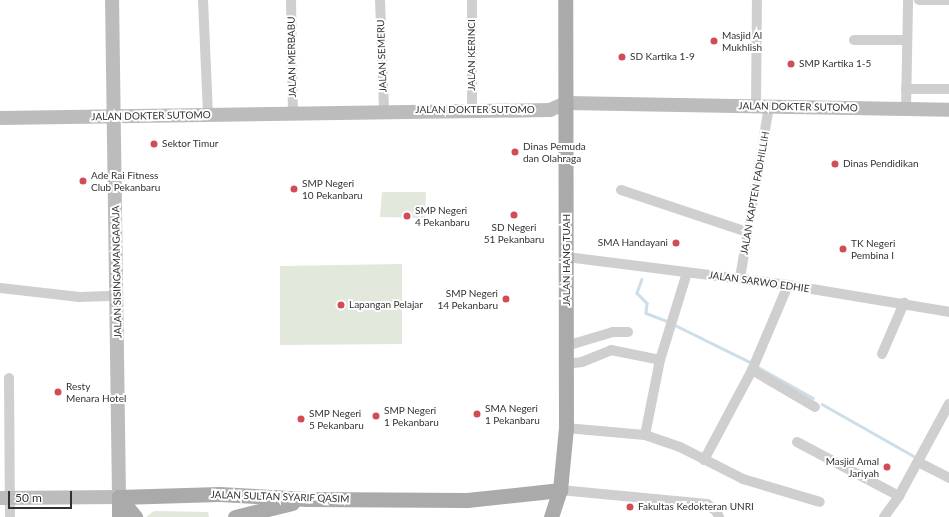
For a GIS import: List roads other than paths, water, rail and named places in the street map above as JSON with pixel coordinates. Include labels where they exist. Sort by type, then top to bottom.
[{"type":"main road","name":"JALAN SISINGAMANGARAJA","points":[[112,0],[119,517]]},
{"type":"main road","name":"JALAN HANG TUAH","points":[[551,517],[560,490],[566,428],[567,257],[565,0]]},
{"type":"main road","name":"JALAN DOKTER SUTOMO","points":[[0,118],[472,109],[550,110],[566,103],[949,110]]},
{"type":"main road","name":"JALAN SULTAN SYARIF QASIM","points":[[5,498],[219,494],[307,499],[467,500],[560,490]]},
{"type":"main road","points":[[119,497],[135,517]]},
{"type":"main road","points":[[235,517],[307,499]]},
{"type":"street","points":[[203,0],[208,115]]},
{"type":"street","name":"JALAN MERBABU","points":[[291,0],[293,113]]},
{"type":"street","name":"JALAN SEMERU","points":[[380,0],[384,111]]},
{"type":"street","name":"JALAN KERINCI","points":[[472,0],[472,109]]},
{"type":"street","name":"JALAN KAPTEN FADHILLIH","points":[[740,278],[763,107],[757,0]]},
{"type":"street","points":[[906,109],[908,0]]},
{"type":"street","points":[[919,0],[949,0]]},
{"type":"street","points":[[854,40],[907,40]]},
{"type":"street","points":[[906,89],[949,89]]},
{"type":"street","points":[[621,190],[747,232]]},
{"type":"street","name":"JALAN SARWO EDHIE","points":[[567,257],[687,273],[740,278],[904,303],[949,312]]},
{"type":"street","points":[[645,435],[660,360],[687,273]]},
{"type":"street","points":[[704,460],[752,370],[788,285]]},
{"type":"street","points":[[0,288],[79,297],[117,296]]},
{"type":"street","points":[[882,354],[904,303]]},
{"type":"street","points":[[566,346],[613,332],[628,332]]},
{"type":"street","points":[[566,364],[582,362],[611,350],[660,360]]},
{"type":"street","points":[[752,370],[815,407]]},
{"type":"street","points":[[9,378],[5,498],[10,517]]},
{"type":"street","points":[[884,517],[899,496],[949,404]]},
{"type":"street","points":[[566,428],[645,435],[680,447],[743,479],[820,502]]},
{"type":"street","points":[[797,442],[899,496]]},
{"type":"street","points":[[920,459],[949,478]]},
{"type":"street","points":[[560,490],[707,504],[716,511],[719,517]]},
{"type":"waterway","points":[[642,279],[637,293],[647,303],[646,313],[669,322]]},
{"type":"waterway","points":[[675,325],[750,362]]},
{"type":"waterway","points":[[758,367],[813,398]]},
{"type":"waterway","points":[[822,404],[917,458]]},
{"type":"place","name":"Masjid Al Mukhlish","points":[[714,41]]},
{"type":"place","name":"SD Kartika 1-9","points":[[622,57]]},
{"type":"place","name":"SMP Kartika 1-5","points":[[791,64]]},
{"type":"place","name":"Sektor Timur","points":[[154,144]]},
{"type":"place","name":"Dinas Pemuda dan Olahraga","points":[[515,152]]},
{"type":"place","name":"Dinas Pendidikan","points":[[835,164]]},
{"type":"place","name":"Ade Rai Fitness Club Pekanbaru","points":[[83,181]]},
{"type":"place","name":"SMP Negeri 10 Pekanbaru","points":[[294,189]]},
{"type":"place","name":"SD Negeri 51 Pekanbaru","points":[[514,215]]},
{"type":"place","name":"SMP Negeri 4 Pekanbaru","points":[[407,216]]},
{"type":"place","name":"SMA Handayani","points":[[676,243]]},
{"type":"place","name":"TK Negeri Pembina I","points":[[843,249]]},
{"type":"place","name":"SMP Negeri 14 Pekanbaru","points":[[506,299]]},
{"type":"place","name":"Lapangan Pelajar","points":[[341,305]]},
{"type":"place","name":"Resty Menara Hotel","points":[[58,392]]},
{"type":"place","name":"SMA Negeri 1 Pekanbaru","points":[[477,414]]},
{"type":"place","name":"SMP Negeri 1 Pekanbaru","points":[[376,416]]},
{"type":"place","name":"SMP Negeri 5 Pekanbaru","points":[[301,419]]},
{"type":"place","name":"Masjid Amal Jariyah","points":[[887,467]]},
{"type":"place","name":"Fakultas Kedokteran UNRI","points":[[630,507]]}]
